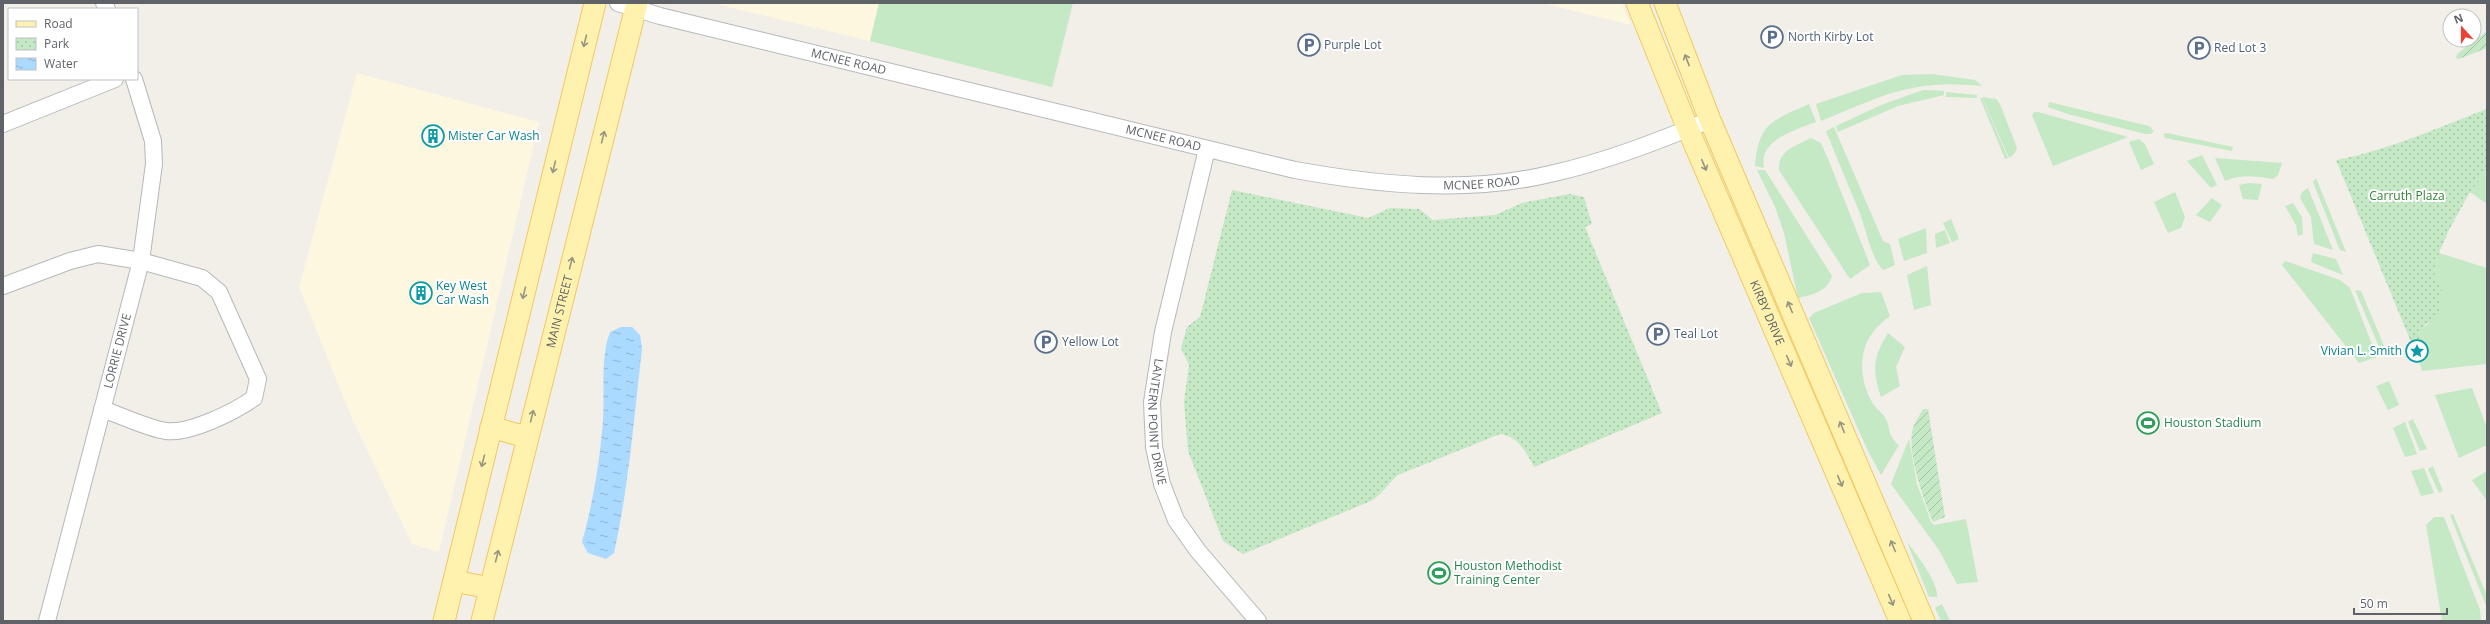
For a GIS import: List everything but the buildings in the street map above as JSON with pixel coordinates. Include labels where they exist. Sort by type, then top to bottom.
[{"type":"main road","points":[[444,621],[595,3]]},
{"type":"main road","name":"KIRBY DRIVE","points":[[1636,3],[1688,129],[1900,621]]},
{"type":"main road","name":"KIRBY DRIVE","points":[[1665,3],[1710,120],[1924,621]]},
{"type":"main road","name":"MAIN STREET","points":[[482,621],[630,5]]},
{"type":"main road","points":[[1798,383],[1819,374]]},
{"type":"main road","points":[[491,427],[526,437]]},
{"type":"main road","points":[[454,581],[490,588]]},
{"type":"street","name":"MCNEE ROAD","points":[[630,5],[1295,170],[1352,180],[1404,186],[1460,185],[1548,175],[1624,153],[1710,120]]},
{"type":"street","points":[[3,124],[113,80]]},
{"type":"street","name":"LORRIE DRIVE","points":[[47,621],[140,261],[154,164],[153,141],[134,80]]},
{"type":"street","name":"LANTERN POINT DRIVE","points":[[1207,149],[1163,332],[1152,402],[1154,447],[1162,484],[1176,520],[1198,551],[1258,621]]},
{"type":"street","points":[[3,286],[70,261],[98,254],[140,261],[202,278],[219,292],[258,379],[254,398],[240,408],[187,429],[166,431],[102,409]]},
{"type":"shaded area","points":[[712,3],[879,3],[870,41]]},
{"type":"shaded area","points":[[1542,3],[1622,3],[1631,25]]},
{"type":"shaded area","points":[[357,73],[539,122],[439,552],[412,544],[350,414],[299,287]]},
{"type":"green space","points":[[879,3],[1073,3],[1052,87],[870,41]]},
{"type":"green space","points":[[2487,31],[2487,48],[2459,59],[2456,58],[2457,54],[2465,48],[2482,48],[2482,35]]},
{"type":"green space","points":[[1932,74],[1975,80],[1982,86],[1942,84],[1905,89],[1868,101],[1821,121],[1816,104],[1902,75]]},
{"type":"green space","points":[[1923,90],[1944,91],[1944,95],[1898,106],[1838,132],[1836,126],[1881,105]]},
{"type":"green space","points":[[1946,92],[1977,95],[1977,98],[1946,97]]},
{"type":"green space","points":[[1982,97],[1996,99],[2000,104],[2017,148],[2014,154],[2009,158]]},
{"type":"green space","points":[[1980,98],[1982,98],[2008,158],[2005,159]]},
{"type":"green space","points":[[2049,102],[2149,126],[2154,131],[2151,134],[2145,134],[2068,114],[2048,107]]},
{"type":"green space","points":[[1809,104],[1816,122],[1789,133],[1772,143],[1764,158],[1764,168],[1755,166],[1760,140],[1770,125],[1777,119]]},
{"type":"green space","name":"Carruth Plaza","points":[[2487,109],[2487,170],[2470,192],[2449,230],[2439,253],[2434,277],[2442,287],[2440,313],[2420,329],[2419,340],[2424,352],[2420,364],[2336,160],[2356,156],[2394,144]]},
{"type":"green space","points":[[2034,112],[2128,137],[2053,166],[2032,115]]},
{"type":"green space","points":[[1834,127],[1883,241],[1890,244],[1895,265],[1884,270],[1872,252],[1859,211],[1826,131]]},
{"type":"green space","points":[[2167,133],[2233,147],[2232,151],[2165,138],[2163,134]]},
{"type":"green space","points":[[1811,138],[1821,143],[1870,265],[1850,279],[1779,170],[1779,163],[1785,153],[1794,146]]},
{"type":"green space","points":[[2139,139],[2145,144],[2154,164],[2141,170],[2129,142]]},
{"type":"green space","points":[[2202,155],[2217,185],[2211,188],[2187,161]]},
{"type":"green space","points":[[2215,158],[2282,163],[2278,175],[2273,179],[2249,176],[2237,177],[2225,181]]},
{"type":"green space","points":[[1757,170],[1765,170],[1832,276],[1827,285],[1819,292],[1798,298],[1784,233],[1775,207]]},
{"type":"green space","points":[[2487,170],[2487,204],[2470,192]]},
{"type":"green space","points":[[2316,178],[2346,252],[2340,250],[2313,182]]},
{"type":"green space","points":[[2249,183],[2262,184],[2258,200],[2243,199],[2239,185]]},
{"type":"green space","points":[[2308,188],[2333,250],[2314,244],[2311,217],[2300,198],[2302,192]]},
{"type":"green space","points":[[1232,190],[1368,218],[1390,208],[1419,209],[1433,220],[1495,215],[1522,203],[1569,194],[1584,197],[1592,224],[1585,227],[1662,413],[1534,467],[1517,441],[1506,435],[1500,434],[1398,475],[1379,495],[1371,501],[1243,554],[1223,541],[1188,451],[1184,402],[1189,365],[1181,348],[1187,327],[1200,317]]},
{"type":"green space","points":[[2175,192],[2185,217],[2181,228],[2168,233],[2154,202]]},
{"type":"green space","points":[[2212,198],[2222,205],[2210,222],[2196,215]]},
{"type":"green space","points":[[2293,203],[2302,217],[2303,234],[2298,236],[2296,225],[2285,206]]},
{"type":"green space","points":[[1951,219],[1959,239],[1952,242],[1943,223]]},
{"type":"green space","points":[[1926,228],[1927,253],[1904,261],[1898,239]]},
{"type":"green space","points":[[1945,230],[1950,243],[1936,248],[1935,234]]},
{"type":"green space","points":[[2313,253],[2336,259],[2343,275],[2311,262]]},
{"type":"green space","points":[[2439,253],[2487,268],[2487,364],[2422,371],[2420,364],[2424,352],[2419,340],[2420,329],[2428,324],[2434,277]]},
{"type":"green space","points":[[2285,261],[2340,280],[2350,288],[2377,357],[2359,363],[2282,265]]},
{"type":"green space","points":[[1927,266],[1931,305],[1914,310],[1907,275]]},
{"type":"green space","points":[[2355,290],[2361,291],[2387,353],[2382,354]]},
{"type":"green space","points":[[1881,292],[1890,316],[1875,329],[1871,335],[1864,352],[1862,370],[1866,389],[1875,407],[1885,417],[1891,435],[1899,445],[1881,475],[1867,449],[1809,318],[1814,313],[1862,293]]},
{"type":"green space","points":[[1888,333],[1905,347],[1896,367],[1900,386],[1881,397],[1875,371],[1879,349]]},
{"type":"green space","points":[[2389,381],[2399,405],[2388,410],[2376,386]]},
{"type":"green space","points":[[2472,388],[2487,428],[2487,445],[2459,458],[2435,395]]},
{"type":"green space","points":[[1923,409],[1928,409],[1945,517],[1933,522],[1921,489],[1912,449],[1911,437],[1913,428]]},
{"type":"green space","points":[[2413,419],[2427,449],[2420,451],[2408,422]]},
{"type":"green space","points":[[2405,422],[2417,454],[2405,457],[2393,428]]},
{"type":"green space","points":[[1909,439],[1917,484],[1931,522],[1934,525],[1966,519],[1978,582],[1957,584],[1939,550],[1891,484]]},
{"type":"green space","points":[[2433,466],[2443,491],[2439,493],[2428,469]]},
{"type":"green space","points":[[2424,468],[2434,493],[2421,496],[2411,471]]},
{"type":"green space","points":[[2487,471],[2487,501],[2472,480]]},
{"type":"green space","points":[[2453,514],[2487,596],[2487,608],[2450,515]]},
{"type":"green space","points":[[2434,517],[2444,517],[2480,610],[2481,621],[2442,621],[2426,525]]},
{"type":"green space","points":[[1907,542],[1931,577],[1937,591],[1937,597],[1929,597]]},
{"type":"green space","points":[[1942,604],[1950,621],[1941,621],[1935,608]]},
{"type":"water","points":[[621,327],[632,327],[640,335],[642,349],[624,502],[614,553],[606,559],[588,553],[582,542],[596,482],[600,451],[603,420],[605,353],[610,332]]},
{"type":"place","name":"North Kirby Lot","points":[[1772,37]]},
{"type":"place","name":"Purple Lot","points":[[1309,45]]},
{"type":"place","name":"Red Lot 3","points":[[2199,48]]},
{"type":"place","name":"Mister Car Wash","points":[[433,136]]},
{"type":"place","name":"Key West Car Wash","points":[[421,293]]},
{"type":"place","name":"Teal Lot","points":[[1658,334]]},
{"type":"place","name":"Yellow Lot","points":[[1046,342]]},
{"type":"place","name":"Vivian L. Smith","points":[[2417,351]]},
{"type":"place","name":"Houston Stadium","points":[[2148,423]]},
{"type":"place","name":"Houston Methodist Training Center","points":[[1439,573]]}]
